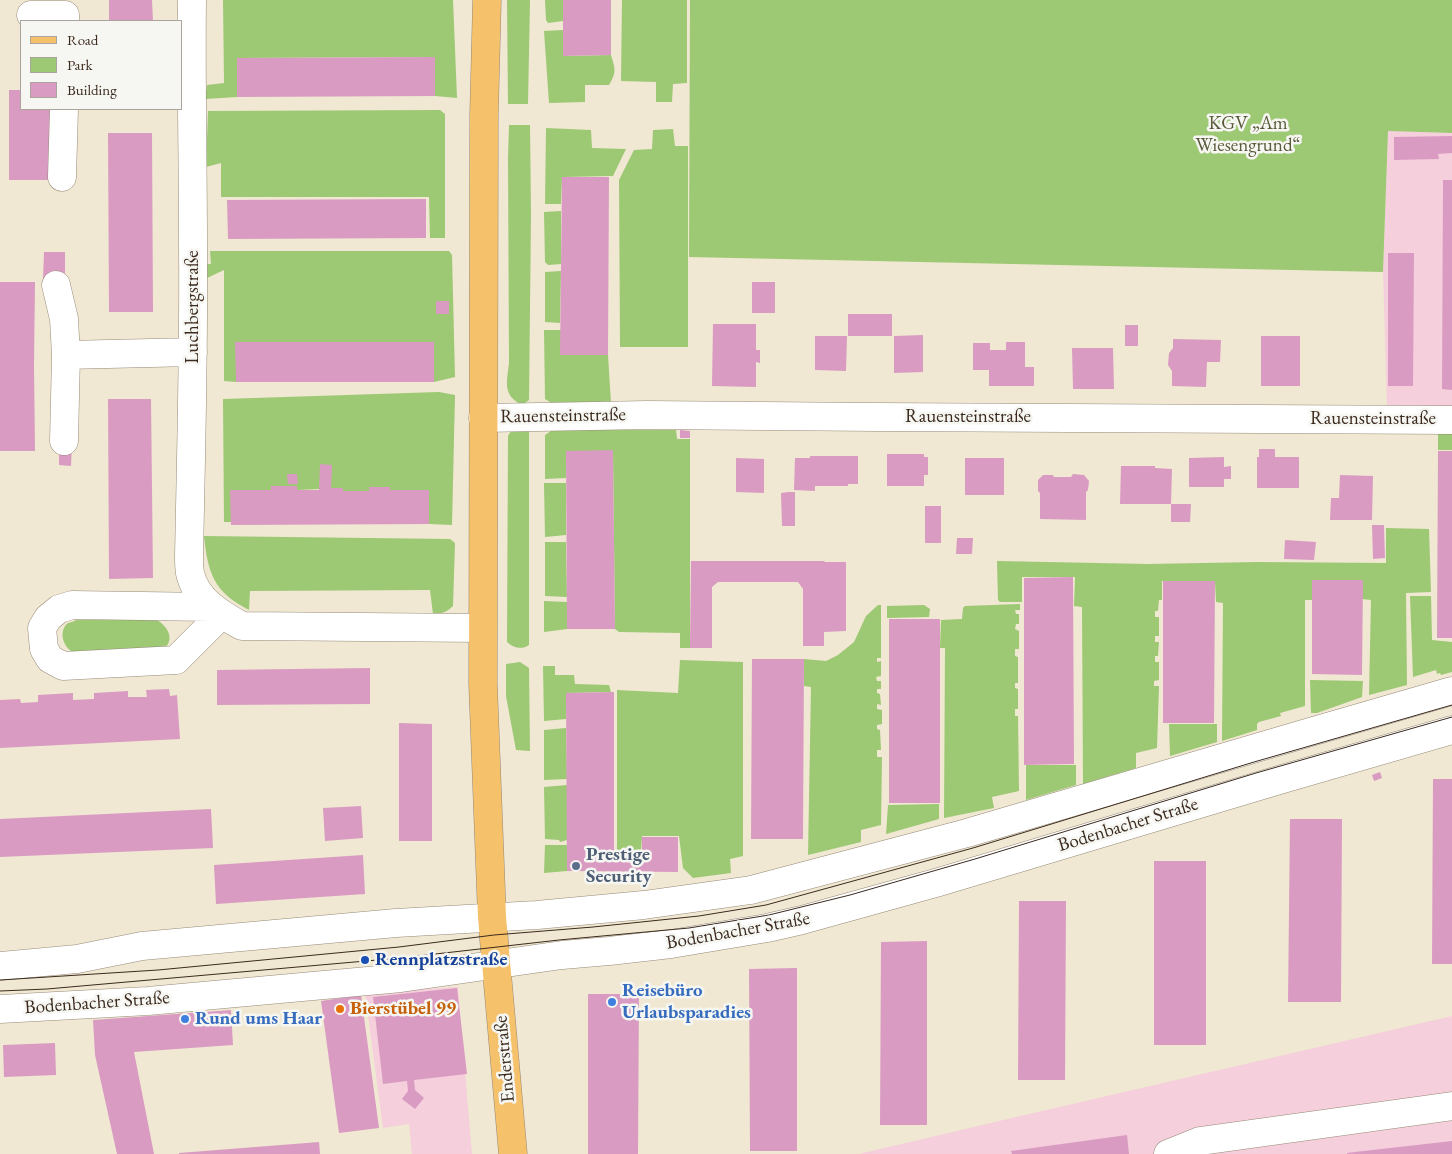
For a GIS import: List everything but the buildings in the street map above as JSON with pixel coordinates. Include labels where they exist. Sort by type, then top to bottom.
[{"type":"main road","points":[[487,0],[484,115],[482,628],[489,865],[496,965]]},
{"type":"main road","name":"Enderstraße","points":[[496,965],[514,1154]]},
{"type":"street","name":"Luchbergstraße","points":[[192,0],[186,81],[193,247],[189,557],[190,574],[197,591],[216,611],[242,626],[482,628]]},
{"type":"street","points":[[31,15],[65,15],[65,20]]},
{"type":"street","points":[[62,177],[64,110]]},
{"type":"street","points":[[56,285],[64,319],[66,355],[64,441]]},
{"type":"street","points":[[66,355],[193,352]]},
{"type":"street","name":"Rauensteinstraße","points":[[483,418],[648,415],[1452,420]]},
{"type":"street","name":"Luchbergstraße","points":[[72,605],[216,611],[176,660],[63,666],[50,659],[44,649],[42,628],[48,618],[59,609],[72,605]]},
{"type":"street","name":"Bodenbacher Straße","points":[[0,966],[77,959],[142,946],[396,923],[537,915],[751,890],[992,826],[1298,735],[1452,692]]},
{"type":"street","name":"Bodenbacher Straße","points":[[0,1009],[148,1001],[395,979],[562,956],[671,944],[767,928],[939,882],[1452,730]]},
{"type":"street","points":[[1168,1154],[1200,1141],[1452,1106]]},
{"type":"shaded area","points":[[1388,131],[1452,133],[1452,410],[1387,408],[1383,272]]},
{"type":"shaded area","points":[[458,987],[472,1154],[412,1154],[409,1124],[383,1128],[365,993]]},
{"type":"shaded area","points":[[1452,1016],[1452,1154],[859,1154],[995,1122]]},
{"type":"green space","points":[[223,0],[453,0],[457,98],[435,96],[435,57],[237,58],[237,97],[205,99],[207,85],[224,83]]},
{"type":"green space","points":[[507,0],[530,0],[528,104],[508,104]]},
{"type":"green space","points":[[545,0],[563,0],[563,21],[548,23],[546,20]]},
{"type":"green space","points":[[622,0],[687,0],[687,83],[673,84],[672,102],[656,102],[656,82],[621,81]]},
{"type":"green space","name":"KGV „Am Wiesengrund“","points":[[690,0],[1452,0],[1452,133],[1388,131],[1383,272],[689,257]]},
{"type":"green space","points":[[563,30],[563,56],[611,55],[614,64],[613,77],[609,85],[585,85],[585,102],[549,103],[544,31]]},
{"type":"green space","points":[[440,110],[445,114],[445,238],[430,238],[429,197],[221,197],[221,163],[206,167],[208,111]]},
{"type":"green space","points":[[509,125],[530,125],[529,400],[522,405],[511,397],[507,387],[509,363]]},
{"type":"green space","points":[[546,128],[591,130],[592,148],[626,149],[613,176],[562,177],[561,204],[545,204]]},
{"type":"green space","points":[[673,129],[675,146],[688,146],[688,347],[620,347],[619,180],[634,150],[652,149],[653,130]]},
{"type":"green space","points":[[561,211],[561,264],[548,265],[545,262],[544,212]]},
{"type":"green space","points":[[210,251],[449,251],[452,255],[455,377],[434,382],[434,342],[236,342],[236,382],[224,381],[224,270],[205,279],[206,264],[211,264]]},
{"type":"green space","points":[[561,271],[560,323],[545,322],[545,272]]},
{"type":"green space","points":[[544,330],[560,330],[608,355],[611,403],[553,404],[545,399]]},
{"type":"green space","points":[[439,392],[455,395],[452,525],[429,524],[428,490],[390,490],[390,487],[369,487],[369,491],[343,491],[343,488],[297,490],[296,486],[272,486],[271,490],[231,490],[231,522],[224,522],[223,399]]},
{"type":"green space","points":[[529,423],[529,645],[521,648],[507,642],[508,436],[512,429]]},
{"type":"green space","points":[[554,429],[676,430],[677,439],[690,439],[690,648],[680,648],[680,633],[619,632],[615,629],[613,451],[566,451],[566,478],[545,479],[545,435]]},
{"type":"green space","points":[[1438,431],[1452,431],[1452,450],[1438,450]]},
{"type":"green space","points":[[544,483],[566,483],[566,535],[545,537]]},
{"type":"green space","points":[[1386,528],[1429,529],[1431,592],[1406,593],[1407,685],[1369,695],[1371,600],[1362,599],[1363,580],[1312,580],[1312,600],[1305,600],[1305,706],[1280,713],[1281,716],[1259,722],[1257,730],[1222,741],[1223,603],[1216,602],[1215,581],[1162,581],[1162,600],[1159,600],[1158,611],[1155,611],[1155,617],[1159,617],[1159,636],[1155,636],[1155,642],[1159,642],[1158,656],[1155,656],[1155,662],[1159,662],[1159,680],[1154,681],[1154,686],[1159,686],[1157,748],[1136,753],[1136,768],[1083,784],[1082,607],[1074,606],[1075,577],[1022,577],[1022,602],[1000,602],[998,600],[997,561],[1148,564],[1257,562],[1386,563]]},
{"type":"green space","points":[[204,536],[450,539],[455,543],[453,606],[439,614],[433,614],[430,590],[250,591],[249,610],[220,589],[211,571]]},
{"type":"green space","points":[[545,542],[566,542],[567,597],[545,596]]},
{"type":"green space","points":[[1410,596],[1431,596],[1432,640],[1452,642],[1452,672],[1441,675],[1440,673],[1437,674],[1436,670],[1413,677]]},
{"type":"green space","points":[[544,601],[567,602],[567,629],[544,632]]},
{"type":"green space","points":[[1020,604],[1020,610],[1015,610],[1016,614],[1019,614],[1019,624],[1016,624],[1015,629],[1019,631],[1019,649],[1015,649],[1015,656],[1018,657],[1018,683],[1015,683],[1015,688],[1018,689],[1018,709],[1015,709],[1015,716],[1018,716],[1019,791],[992,797],[994,808],[944,818],[945,648],[940,648],[941,620],[962,619],[965,606]]},
{"type":"green space","points":[[878,605],[881,605],[881,658],[877,658],[877,662],[881,661],[881,676],[876,677],[877,681],[881,681],[881,689],[877,689],[877,693],[880,694],[881,705],[877,704],[877,709],[882,710],[882,724],[877,725],[877,729],[880,730],[881,750],[877,750],[877,757],[882,757],[881,825],[861,830],[861,842],[808,855],[811,687],[804,686],[804,659],[826,661],[838,655],[854,642],[866,616]]},
{"type":"green space","points":[[924,605],[930,609],[929,617],[887,618],[887,606]]},
{"type":"green space","points":[[76,620],[157,620],[167,629],[170,636],[165,648],[75,653],[64,643],[63,630],[68,623]]},
{"type":"green space","points":[[680,660],[743,662],[743,856],[730,859],[731,873],[693,878],[683,868],[679,836],[642,836],[641,852],[617,852],[617,690],[678,693]]},
{"type":"green space","points":[[520,662],[529,668],[530,751],[516,750],[506,696],[506,664]]},
{"type":"green space","points":[[543,666],[555,666],[555,675],[574,675],[575,684],[609,685],[611,692],[567,693],[566,719],[544,721]]},
{"type":"green space","points":[[1310,680],[1363,681],[1362,697],[1317,713],[1311,713]]},
{"type":"green space","points":[[1169,724],[1217,724],[1217,742],[1170,756]]},
{"type":"green space","points":[[566,728],[567,779],[544,780],[544,730]]},
{"type":"green space","points":[[1026,765],[1076,765],[1076,785],[1026,800]]},
{"type":"green space","points":[[567,785],[567,840],[560,842],[559,840],[545,839],[544,787]]},
{"type":"green space","points":[[939,804],[939,819],[886,834],[888,805]]},
{"type":"green space","points":[[545,845],[567,845],[567,871],[544,873]]},
{"type":"tram line","points":[[0,980],[158,970],[399,947],[494,935],[699,916],[766,905],[973,848],[1254,762],[1452,705]]},
{"type":"tram line","points":[[0,991],[47,989],[400,958],[689,928],[769,915],[850,895],[975,859],[1256,773],[1452,717]]},
{"type":"place","name":"Prestige Security","points":[[576,866]]},
{"type":"place","name":"Rennplatzstraße","points":[[365,960]]},
{"type":"place","name":"Reisebüro Urlaubsparadies","points":[[612,1002]]},
{"type":"place","name":"Bierstübel 99","points":[[340,1009]]},
{"type":"place","name":"Rund ums Haar","points":[[185,1019]]}]
